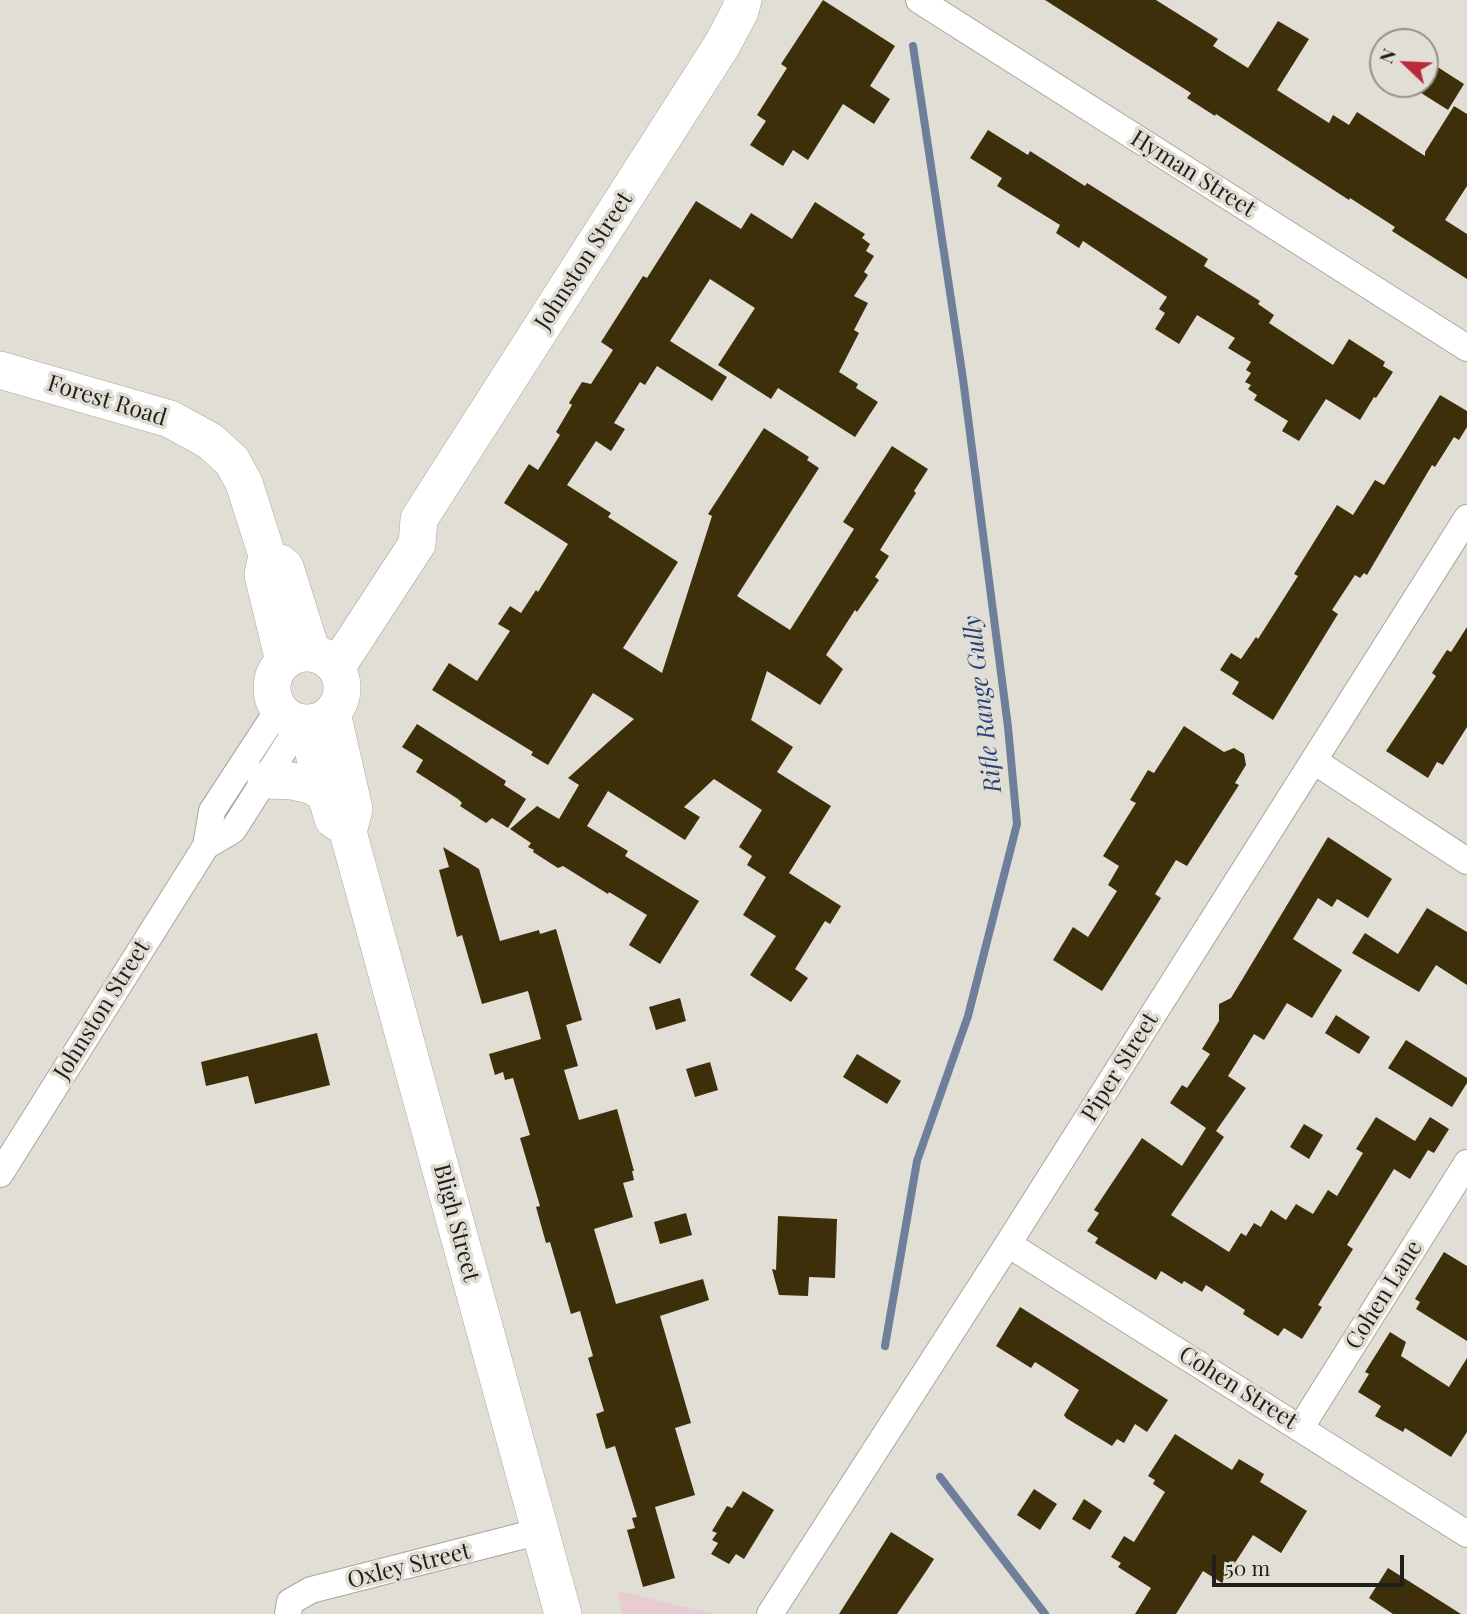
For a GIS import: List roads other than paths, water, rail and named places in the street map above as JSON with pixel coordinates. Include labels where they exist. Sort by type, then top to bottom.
[{"type":"street","name":"Johnston Street","points":[[305,717],[271,690],[272,678],[312,659],[396,530],[419,519],[722,45],[743,0]]},
{"type":"street","name":"Hyman Street","points":[[919,0],[1467,348]]},
{"type":"street","name":"Forest Road","points":[[0,370],[170,419],[210,441],[232,460],[244,483],[267,555],[285,567],[312,659]]},
{"type":"street","name":"Piper Street","points":[[770,1614],[1008,1244],[1467,518]]},
{"type":"street","points":[[305,717],[338,705],[342,686],[312,659]]},
{"type":"street","name":"Johnston Street","points":[[206,846],[233,830],[305,717]]},
{"type":"street","name":"Johnston Street","points":[[0,1174],[206,846],[212,811],[305,717]]},
{"type":"street","name":"Bligh Street","points":[[305,717],[333,819],[348,832]]},
{"type":"street","name":"Bligh Street","points":[[305,717],[354,809],[348,832],[563,1614]]},
{"type":"street","points":[[1314,761],[1467,861]]},
{"type":"street","points":[[265,780],[292,781],[310,785],[325,793]]},
{"type":"street","name":"Cohen Lane","points":[[1301,1427],[1467,1163]]},
{"type":"street","name":"Cohen Street","points":[[1008,1244],[1467,1534]]},
{"type":"street","name":"Oxley Street","points":[[288,1614],[290,1602],[311,1590],[541,1531]]},
{"type":"waterway","name":"Rifle Range Gully","points":[[885,1346],[917,1161],[968,1016],[1017,824],[1008,727],[963,379],[913,46]]},
{"type":"waterway","name":"Rifle Range Gully","points":[[940,1477],[1045,1614]]}]
